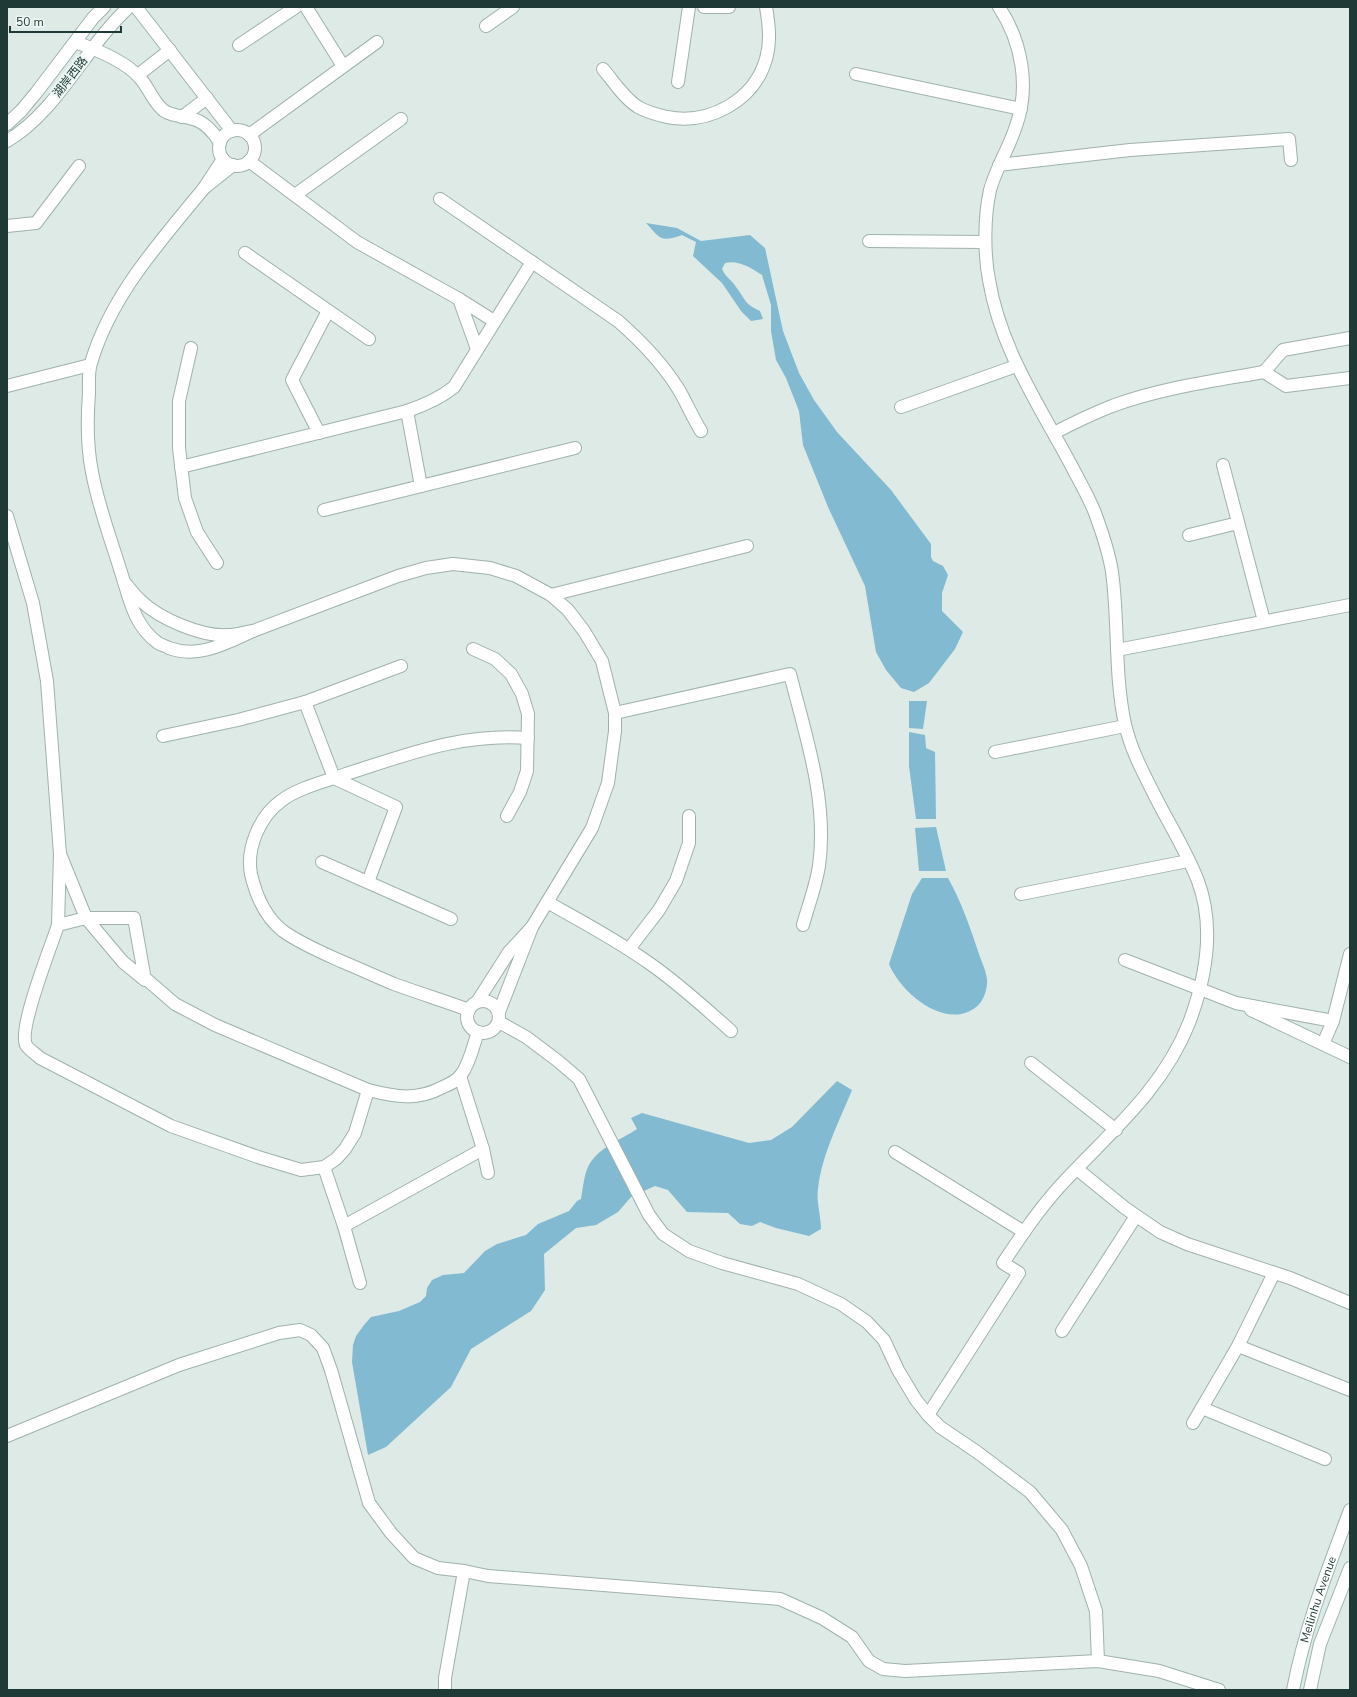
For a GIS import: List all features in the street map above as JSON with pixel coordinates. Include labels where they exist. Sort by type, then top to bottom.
[{"type":"street","name":"湖岸西路","points":[[7,124],[21,111],[93,18],[104,7]]},
{"type":"street","name":"湖岸西路","points":[[7,141],[19,134],[39,116],[121,14],[129,7]]},
{"type":"street","points":[[136,7],[232,131]]},
{"type":"street","points":[[239,45],[296,7]]},
{"type":"street","points":[[306,7],[343,66]]},
{"type":"street","points":[[486,26],[513,7]]},
{"type":"street","points":[[678,82],[689,7]]},
{"type":"street","points":[[704,7],[729,7]]},
{"type":"street","points":[[603,69],[621,92],[639,107],[658,115],[681,119],[702,118],[722,111],[742,97],[756,80],[766,60],[770,40],[766,7]]},
{"type":"street","points":[[928,1416],[1017,1277],[1019,1273],[1003,1263],[1024,1232],[1045,1204],[1116,1130],[1151,1090],[1172,1058],[1189,1023],[1205,963],[1208,936],[1205,910],[1198,882],[1143,774],[1125,726],[1119,686],[1113,574],[1105,541],[1093,508],[1054,433],[1016,366],[1001,328],[988,280],[985,242],[990,193],[999,165],[1016,128],[1021,110],[1024,84],[1022,65],[1016,42],[1008,21],[999,7]]},
{"type":"street","points":[[75,42],[93,48],[125,65],[138,75],[162,110],[182,117],[195,119],[212,131],[220,143]]},
{"type":"street","points":[[249,135],[377,42]]},
{"type":"street","points":[[138,75],[170,50]]},
{"type":"street","points":[[856,74],[1021,110]]},
{"type":"street","points":[[182,117],[207,98]]},
{"type":"street","points":[[295,195],[401,119]]},
{"type":"street","points":[[232,131],[244,132],[249,135],[252,140],[254,151],[249,161],[238,166],[228,162],[220,154],[220,143],[223,138],[232,131]]},
{"type":"street","points":[[999,165],[1130,150],[1289,139],[1291,160]]},
{"type":"street","points":[[249,161],[357,242],[459,299],[494,321]]},
{"type":"street","points":[[228,162],[204,188],[138,271],[111,312],[100,336],[90,365],[89,438],[92,472],[101,509],[125,583],[131,607],[140,626],[158,644],[177,650],[201,651],[224,645],[253,631],[398,576],[426,568],[453,564],[490,568],[516,576],[551,595],[568,610],[576,620],[602,661],[615,712],[615,731],[608,783],[592,828],[532,927],[496,1027],[488,1033],[478,1032],[470,1026],[468,1020],[473,1006],[508,952],[532,927]]},
{"type":"street","points":[[7,226],[36,223],[79,166]]},
{"type":"street","points":[[440,199],[618,321],[635,336],[656,359],[678,390],[701,431]]},
{"type":"street","points":[[869,241],[985,242]]},
{"type":"street","points":[[245,253],[369,339]]},
{"type":"street","points":[[181,467],[407,411],[428,404],[442,397],[454,387],[532,262]]},
{"type":"street","points":[[459,299],[477,349]]},
{"type":"street","points":[[319,433],[292,380],[328,311]]},
{"type":"street","points":[[1054,433],[1081,419],[1113,406],[1144,396],[1186,385],[1264,372],[1283,350],[1350,338]]},
{"type":"street","points":[[192,348],[179,401],[179,448],[181,467],[185,498],[198,532],[217,563]]},
{"type":"street","points":[[7,386],[90,365]]},
{"type":"street","points":[[901,407],[1016,366]]},
{"type":"street","points":[[1264,372],[1286,386],[1350,378]]},
{"type":"street","points":[[407,411],[421,486]]},
{"type":"street","points":[[324,510],[575,448]]},
{"type":"street","points":[[1223,465],[1264,621]]},
{"type":"street","points":[[7,516],[33,603],[47,681],[60,854],[58,925],[27,1019],[24,1035],[27,1046],[40,1058],[172,1126],[258,1157],[301,1170],[324,1167],[336,1159],[345,1149],[355,1132],[368,1090]]},
{"type":"street","points":[[1189,535],[1238,524]]},
{"type":"street","points":[[551,595],[747,546]]},
{"type":"street","points":[[125,583],[141,601],[154,612],[179,624],[205,633],[228,636],[253,631]]},
{"type":"street","points":[[1117,650],[1350,604]]},
{"type":"street","points":[[473,649],[495,659],[511,674],[522,694],[528,714],[527,771],[520,792],[507,816]]},
{"type":"street","points":[[163,736],[238,720],[305,702],[401,666]]},
{"type":"street","points":[[615,712],[790,674],[814,767],[821,822],[819,867],[803,925]]},
{"type":"street","points":[[305,702],[334,778],[396,807],[368,882]]},
{"type":"street","points":[[995,752],[1125,726]]},
{"type":"street","points":[[528,738],[510,737],[462,740],[430,747],[334,778],[309,787],[281,800],[266,816],[253,840],[249,866],[255,892],[264,910],[283,930],[313,948],[394,984],[473,1006],[483,1001],[493,1004],[499,1017],[553,1057],[579,1079],[649,1215],[663,1234],[689,1251],[722,1263],[798,1284],[841,1304],[867,1322],[884,1340],[898,1370],[916,1400],[928,1416],[940,1427],[977,1452],[1030,1492],[1062,1530],[1081,1566],[1096,1611],[1098,1661]]},
{"type":"street","points":[[628,949],[659,910],[676,881],[689,844],[689,816]]},
{"type":"street","points":[[60,854],[86,918],[123,962],[145,980],[145,978],[175,1004],[215,1025],[368,1090],[390,1095],[412,1097],[435,1092],[451,1084],[460,1076],[467,1066],[478,1032]]},
{"type":"street","points":[[1021,894],[1188,861]]},
{"type":"street","points":[[322,862],[451,919]]},
{"type":"street","points":[[547,902],[628,949],[649,963],[695,998],[731,1031]]},
{"type":"street","points":[[58,925],[86,918],[134,918],[145,978]]},
{"type":"street","points":[[1323,1044],[1332,1021],[1350,954]]},
{"type":"street","points":[[1125,960],[1236,1003],[1350,1058]]},
{"type":"street","points":[[1236,1003],[1332,1021]]},
{"type":"street","points":[[1031,1063],[1116,1130]]},
{"type":"street","points":[[460,1076],[483,1149],[488,1173]]},
{"type":"street","points":[[344,1226],[483,1149]]},
{"type":"street","points":[[895,1152],[1024,1232]]},
{"type":"street","points":[[324,1167],[344,1226],[360,1283]]},
{"type":"street","points":[[1077,1169],[1097,1187],[1160,1232],[1187,1244],[1290,1278],[1350,1303]]},
{"type":"street","points":[[1062,1331],[1136,1216]]},
{"type":"street","points":[[1193,1423],[1238,1346],[1274,1273]]},
{"type":"street","points":[[7,1436],[179,1365],[279,1333],[300,1330],[311,1335],[323,1348],[331,1370],[369,1503],[391,1533],[414,1558],[438,1568],[488,1576],[780,1599],[822,1618],[852,1637],[869,1661],[883,1669],[905,1671],[1098,1661],[1159,1671],[1219,1690]]},
{"type":"street","points":[[1238,1346],[1350,1390]]},
{"type":"street","points":[[1202,1408],[1326,1459]]},
{"type":"street","name":"Meilinhu Avenue","points":[[1293,1690],[1305,1637],[1319,1592],[1350,1510]]},
{"type":"street","name":"Meilinhu Avenue","points":[[1310,1690],[1320,1644],[1350,1568]]},
{"type":"street","points":[[445,1690],[445,1678],[464,1571]]},
{"type":"water","points":[[646,223],[677,228],[701,241],[750,235],[765,248],[783,331],[799,373],[814,400],[837,432],[891,490],[931,544],[931,557],[933,561],[943,566],[948,575],[942,593],[942,611],[963,632],[955,649],[929,683],[914,692],[901,688],[886,670],[876,652],[865,586],[828,507],[803,445],[799,411],[786,378],[776,360],[771,331],[771,305],[762,275],[745,265],[730,262],[725,263],[722,269],[748,304],[760,311],[763,319],[751,321],[741,311],[722,283],[693,256],[696,242],[682,235],[669,239],[661,238]]},
{"type":"water","points":[[909,701],[927,701],[923,729],[909,728]]},
{"type":"water","points":[[909,732],[925,735],[926,748],[935,752],[936,819],[916,819],[909,766]]},
{"type":"water","points":[[936,827],[946,871],[919,871],[915,828]]},
{"type":"water","points":[[922,878],[948,878],[958,897],[970,927],[985,970],[987,981],[982,1000],[974,1009],[970,1011],[958,1014],[946,1014],[934,1010],[922,1003],[902,985],[889,964],[912,894]]},
{"type":"water","points":[[837,1081],[852,1090],[827,1151],[820,1176],[818,1198],[821,1229],[809,1236],[776,1228],[760,1222],[752,1226],[740,1224],[728,1213],[687,1212],[668,1190],[655,1186],[631,1197],[618,1212],[596,1225],[576,1228],[544,1254],[545,1290],[531,1311],[471,1349],[451,1387],[386,1447],[368,1455],[352,1362],[353,1345],[356,1336],[371,1317],[399,1311],[420,1302],[426,1296],[427,1288],[432,1280],[443,1275],[464,1273],[485,1251],[497,1244],[526,1235],[538,1224],[569,1211],[577,1201],[581,1199],[586,1173],[593,1159],[598,1153],[611,1144],[637,1129],[631,1118],[642,1113],[749,1143],[771,1140],[792,1127]]}]
